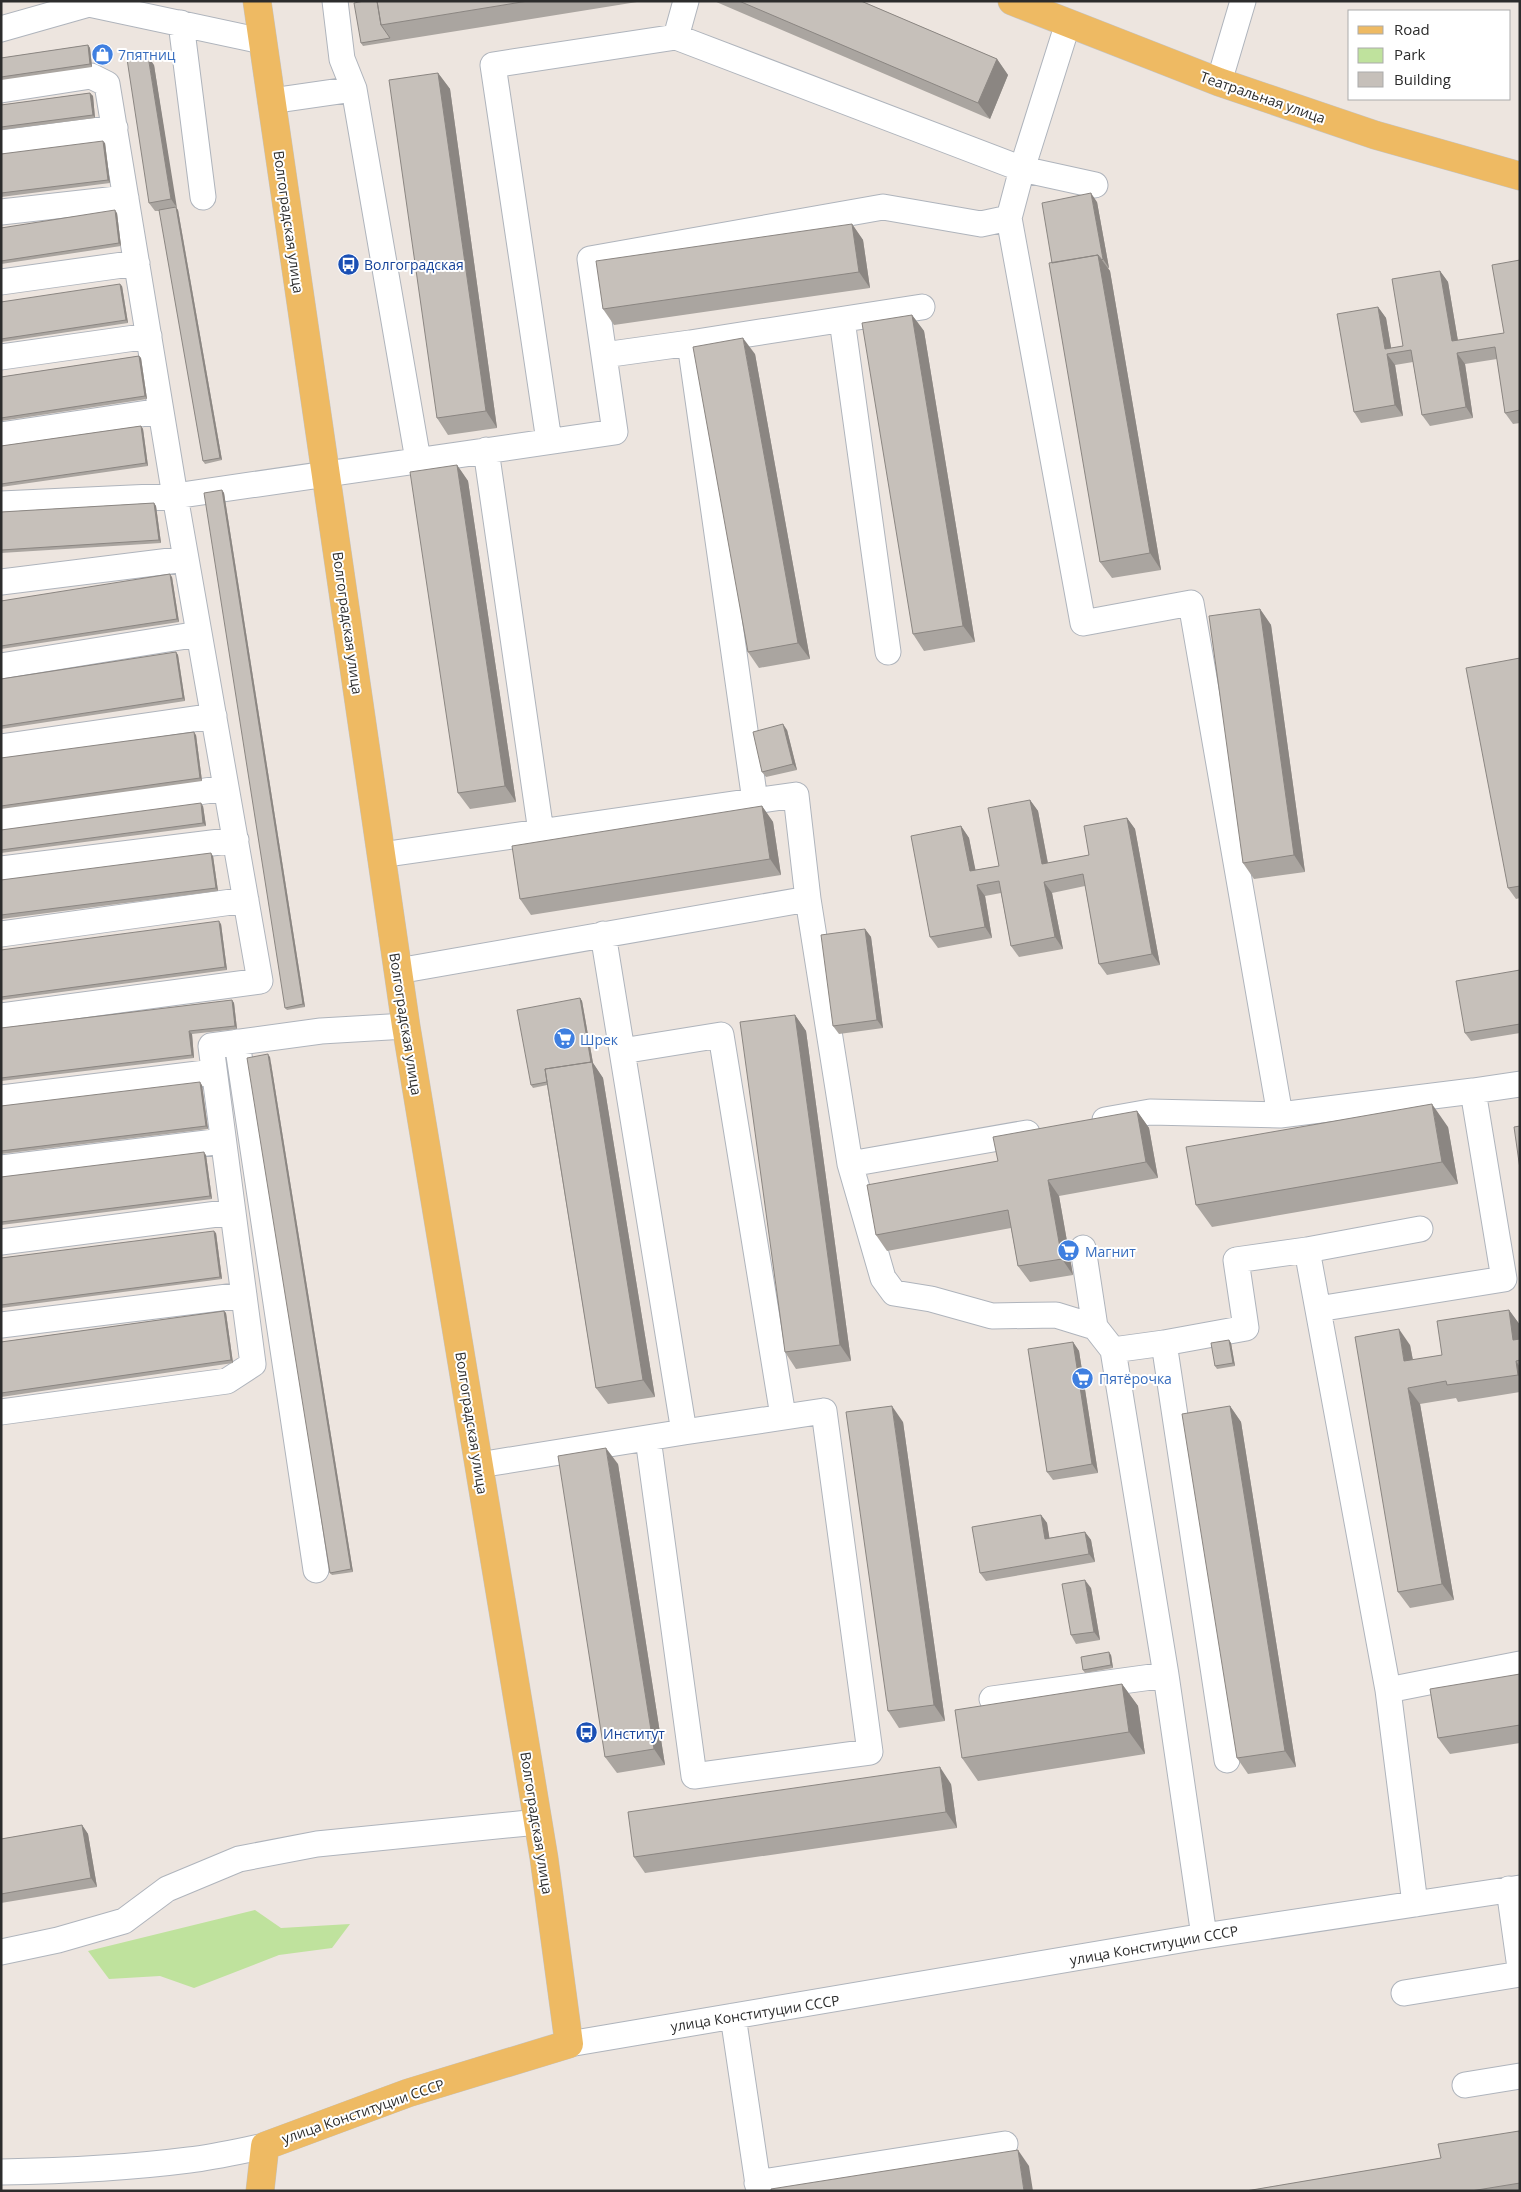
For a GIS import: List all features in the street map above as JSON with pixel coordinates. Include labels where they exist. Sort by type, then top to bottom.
[{"type":"main road","name":"Волгоградская улица","points":[[257,1],[406,1026],[538,1822],[568,2044]]},
{"type":"main road","name":"Театральная улица","points":[[1012,1],[1219,82],[1375,135],[1520,176]]},
{"type":"main road","name":"улица Конституции СССР","points":[[265,2146],[408,2093],[568,2044]]},
{"type":"main road","points":[[260,2191],[265,2146]]},
{"type":"street","points":[[335,1],[342,59],[354,89],[418,460]]},
{"type":"street","points":[[676,37],[686,1]]},
{"type":"street","points":[[1219,82],[1243,1]]},
{"type":"street","points":[[1,29],[89,3],[262,41]]},
{"type":"street","points":[[181,23],[204,197]]},
{"type":"street","points":[[1068,23],[1022,169],[1010,218],[1083,623],[1191,603],[1280,1115]]},
{"type":"street","points":[[549,441],[494,65],[676,37],[1022,169],[1095,185]]},
{"type":"street","points":[[1,90],[91,76],[107,84],[175,496],[260,981],[1,1016]]},
{"type":"street","points":[[271,101],[354,89]]},
{"type":"street","points":[[1,143],[114,128]]},
{"type":"street","points":[[1,212],[126,198]]},
{"type":"street","points":[[1,504],[175,496],[615,432],[590,259],[883,207],[982,224],[1010,218]]},
{"type":"street","points":[[1,282],[137,263]]},
{"type":"street","points":[[604,355],[922,308]]},
{"type":"street","points":[[842,320],[888,652]]},
{"type":"street","points":[[1,357],[149,336]]},
{"type":"street","points":[[690,343],[755,801]]},
{"type":"street","points":[[1,435],[161,411]]},
{"type":"street","points":[[486,450],[541,832]]},
{"type":"street","points":[[1,582],[186,558]]},
{"type":"street","points":[[1,666],[199,634]]},
{"type":"street","points":[[1,747],[214,716]]},
{"type":"street","points":[[1,820],[226,788]]},
{"type":"street","points":[[381,855],[796,795],[808,899],[850,1164],[883,1278],[894,1292],[931,1299],[992,1316],[1056,1315],[1095,1328]]},
{"type":"street","points":[[1,869],[236,840]]},
{"type":"street","points":[[398,971],[808,899]]},
{"type":"street","points":[[1,934],[246,900]]},
{"type":"street","points":[[603,934],[684,1432]]},
{"type":"street","points":[[1,1412],[227,1381],[252,1364],[211,1046],[321,1030],[406,1026]]},
{"type":"street","points":[[622,1051],[721,1034],[783,1416]]},
{"type":"street","points":[[237,1042],[316,1570]]},
{"type":"street","points":[[1,1098],[214,1072]]},
{"type":"street","points":[[1082,1124],[1150,1112],[1280,1115],[1520,1084]]},
{"type":"street","points":[[1318,1309],[1504,1278],[1473,1091]]},
{"type":"street","points":[[850,1164],[1053,1128]]},
{"type":"street","points":[[1,1168],[223,1141]]},
{"type":"street","points":[[1,1242],[233,1212]]},
{"type":"street","points":[[1113,1350],[1246,1328],[1236,1260],[1307,1250],[1420,1229]]},
{"type":"street","points":[[1083,1248],[1095,1328],[1113,1350],[1166,1675],[1204,1936]]},
{"type":"street","points":[[1307,1250],[1388,1690],[1415,1904]]},
{"type":"street","points":[[1,1325],[244,1295]]},
{"type":"street","points":[[1164,1343],[1227,1760]]},
{"type":"street","points":[[479,1466],[684,1432],[783,1416],[824,1411],[870,1752],[694,1776],[648,1438]]},
{"type":"street","points":[[1388,1690],[1520,1664]]},
{"type":"street","points":[[992,1699],[1166,1675]]},
{"type":"street","points":[[1,1952],[58,1940],[124,1921],[167,1889],[239,1859],[317,1844],[538,1822]]},
{"type":"street","points":[[1514,1888],[1520,1968]]},
{"type":"street","name":"улица Конституции СССР","points":[[568,2044],[1204,1936],[1514,1888]]},
{"type":"street","points":[[1404,1993],[1520,1974]]},
{"type":"street","points":[[733,2016],[758,2187],[1005,2144]]},
{"type":"street","points":[[1465,2085],[1520,2076]]},
{"type":"street","name":"улица Конституции СССР","points":[[1,2172],[56,2171],[153,2164],[191,2160],[265,2146]]},
{"type":"green space","points":[[255,1910],[281,1928],[350,1924],[332,1948],[279,1955],[194,1988],[160,1976],[109,1979],[88,1951]]},
{"type":"building","points":[[377,1],[381,25],[390,38],[361,43],[354,3]]},
{"type":"building","points":[[377,1],[528,1],[381,25]]},
{"type":"building","points":[[739,1],[861,1],[997,59],[978,103]]},
{"type":"building","points":[[88,45],[90,64],[1,77],[1,58]]},
{"type":"building","points":[[148,56],[171,199],[149,203],[127,59]]},
{"type":"building","points":[[438,73],[486,411],[437,418],[389,80]]},
{"type":"building","points":[[90,93],[93,115],[1,127],[1,105]]},
{"type":"building","points":[[103,141],[108,180],[1,193],[1,154]]},
{"type":"building","points":[[1091,193],[1103,259],[1098,255],[1052,263],[1042,203]]},
{"type":"building","points":[[176,207],[220,458],[203,461],[159,210]]},
{"type":"building","points":[[115,210],[119,243],[1,261],[1,228]]},
{"type":"building","points":[[852,224],[859,272],[603,309],[596,261]]},
{"type":"building","points":[[1098,255],[1150,553],[1100,562],[1049,263]]},
{"type":"building","points":[[1520,260],[1520,410],[1505,413],[1495,347],[1457,353],[1466,407],[1422,415],[1411,350],[1387,354],[1395,405],[1354,412],[1337,314],[1378,307],[1385,349],[1403,346],[1392,279],[1440,271],[1452,341],[1504,333],[1492,265]]},
{"type":"building","points":[[120,284],[126,320],[1,339],[1,302]]},
{"type":"building","points":[[912,315],[963,626],[913,634],[862,323]]},
{"type":"building","points":[[743,338],[798,643],[748,652],[693,347]]},
{"type":"building","points":[[139,356],[145,396],[1,418],[1,377]]},
{"type":"building","points":[[141,426],[146,463],[1,484],[1,446]]},
{"type":"building","points":[[457,465],[505,786],[458,793],[410,472]]},
{"type":"building","points":[[222,490],[303,1004],[285,1008],[204,493]]},
{"type":"building","points":[[154,503],[159,540],[1,550],[1,512]]},
{"type":"building","points":[[170,574],[177,619],[1,646],[1,601]]},
{"type":"building","points":[[1260,609],[1294,855],[1243,863],[1209,616]]},
{"type":"building","points":[[176,652],[183,698],[1,726],[1,679]]},
{"type":"building","points":[[1520,658],[1520,886],[1508,888],[1466,668]]},
{"type":"building","points":[[783,724],[793,764],[762,772],[753,732]]},
{"type":"building","points":[[194,732],[200,778],[1,806],[1,758]]},
{"type":"building","points":[[1030,800],[1042,864],[1089,855],[1084,826],[1127,818],[1152,954],[1099,964],[1083,874],[1044,882],[1055,937],[1011,946],[999,881],[977,885],[985,927],[930,937],[911,836],[961,826],[970,871],[999,866],[988,808]]},
{"type":"building","points":[[201,803],[203,823],[1,850],[1,830]]},
{"type":"building","points":[[762,806],[770,859],[520,899],[512,846]]},
{"type":"building","points":[[211,853],[216,888],[1,915],[1,880]]},
{"type":"building","points":[[219,921],[225,967],[1,997],[1,950]]},
{"type":"building","points":[[865,929],[877,1020],[833,1026],[821,935]]},
{"type":"building","points":[[1520,970],[1520,1024],[1465,1033],[1456,981]]},
{"type":"building","points":[[580,998],[591,1062],[545,1069],[547,1082],[531,1085],[517,1010]]},
{"type":"building","points":[[232,1000],[235,1026],[189,1031],[192,1055],[1,1078],[1,1028]]},
{"type":"building","points":[[795,1015],[840,1345],[785,1352],[740,1022]]},
{"type":"building","points":[[268,1054],[351,1569],[330,1573],[247,1058]]},
{"type":"building","points":[[592,1062],[643,1380],[596,1388],[545,1069]]},
{"type":"building","points":[[200,1082],[206,1126],[1,1151],[1,1106]]},
{"type":"building","points":[[1432,1104],[1442,1162],[1196,1205],[1186,1147]]},
{"type":"building","points":[[1137,1111],[1146,1162],[1048,1180],[1062,1259],[1018,1266],[1008,1210],[876,1235],[867,1185],[998,1161],[993,1137]]},
{"type":"building","points":[[1520,1126],[1520,1169],[1514,1127]]},
{"type":"building","points":[[204,1152],[210,1196],[1,1222],[1,1177]]},
{"type":"building","points":[[214,1231],[220,1277],[1,1305],[1,1258]]},
{"type":"building","points":[[1509,1310],[1513,1340],[1520,1339],[1520,1360],[1516,1361],[1518,1375],[1447,1385],[1446,1381],[1408,1388],[1442,1584],[1398,1592],[1355,1337],[1399,1329],[1404,1361],[1442,1355],[1437,1321]]},
{"type":"building","points":[[224,1311],[231,1360],[1,1393],[1,1342]]},
{"type":"building","points":[[1229,1340],[1233,1363],[1215,1366],[1211,1343]]},
{"type":"building","points":[[1073,1342],[1092,1464],[1047,1472],[1028,1349]]},
{"type":"building","points":[[892,1406],[934,1705],[888,1711],[846,1412]]},
{"type":"building","points":[[1230,1406],[1285,1751],[1237,1758],[1182,1414]]},
{"type":"building","points":[[606,1448],[654,1749],[605,1757],[558,1456]]},
{"type":"building","points":[[1041,1515],[1045,1539],[1085,1532],[1089,1554],[980,1573],[972,1527]]},
{"type":"building","points":[[1085,1580],[1094,1632],[1071,1635],[1062,1584]]},
{"type":"building","points":[[1109,1652],[1111,1665],[1083,1670],[1081,1657]]},
{"type":"building","points":[[1520,1674],[1520,1725],[1438,1738],[1430,1689]]},
{"type":"building","points":[[1122,1684],[1129,1732],[962,1758],[955,1710]]},
{"type":"building","points":[[940,1767],[946,1812],[634,1857],[628,1812]]},
{"type":"building","points":[[82,1825],[91,1878],[1,1894],[1,1839]]},
{"type":"building","points":[[1519,2131],[1520,2183],[1471,2191],[1246,2191],[1441,2158],[1438,2144]]},
{"type":"building","points":[[1018,2150],[1024,2191],[771,2191],[771,2189]]},
{"type":"place","name":"7пятниц","points":[[102,54]]},
{"type":"place","name":"Волгоградская","points":[[348,264]]},
{"type":"place","name":"Шрек","points":[[564,1039]]},
{"type":"place","name":"Магнит","points":[[1069,1251]]},
{"type":"place","name":"Пятёрочка","points":[[1083,1378]]},
{"type":"place","name":"Институт","points":[[587,1733]]}]
